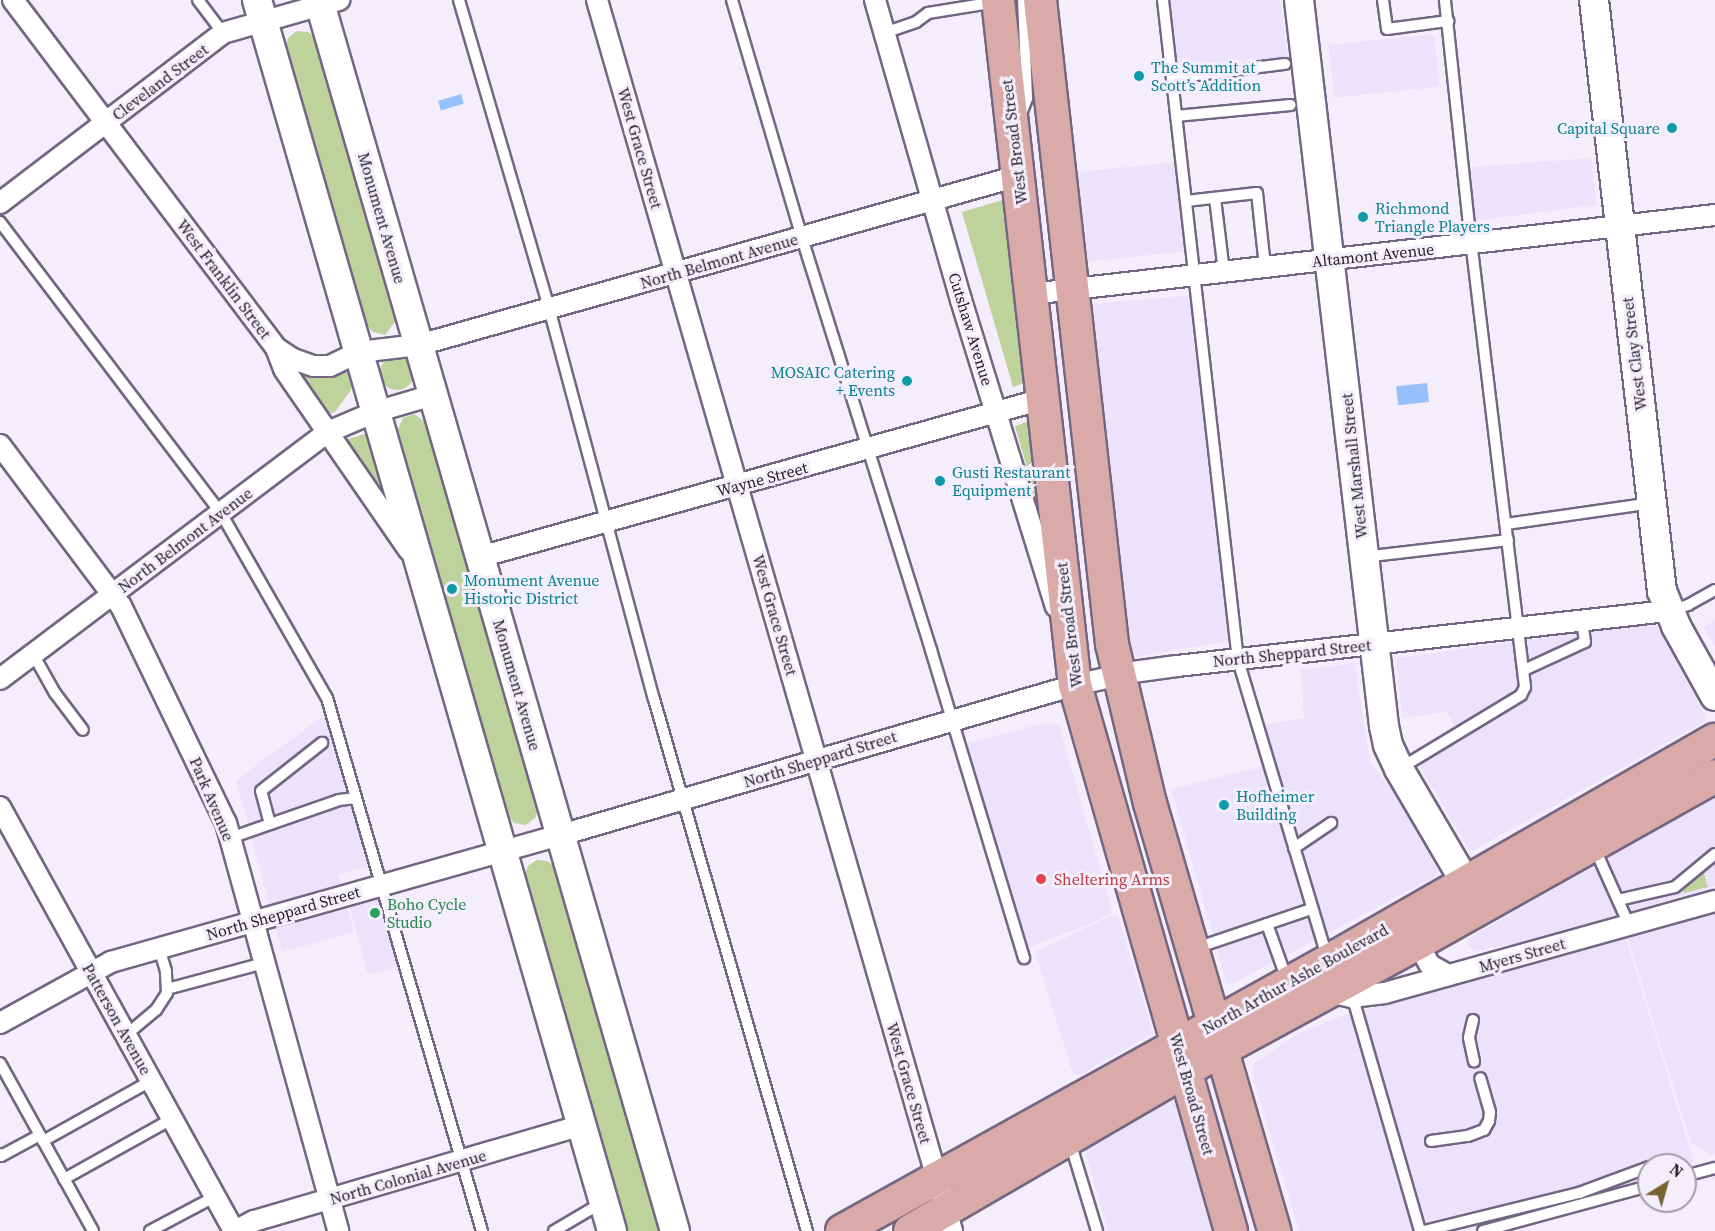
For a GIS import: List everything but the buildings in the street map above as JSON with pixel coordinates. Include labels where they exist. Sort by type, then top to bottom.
[{"type":"main road","points":[[1040,0],[1112,644],[1150,803],[1274,1231]]},
{"type":"main road","name":"West Broad Street","points":[[1006,1],[1013,134],[1073,670],[1231,1231]]},
{"type":"main road","name":"North Arthur Ashe Boulevard","points":[[842,1231],[937,1178],[1182,1057],[1340,974],[1473,895],[1715,740]]},
{"type":"main road","name":"North Arthur Ashe Boulevard","points":[[1473,895],[1593,844],[1715,776]]},
{"type":"main road","name":"North Arthur Ashe Boulevard","points":[[1218,1037],[1288,983],[1340,974]]},
{"type":"main road","name":"North Arthur Ashe Boulevard","points":[[910,1231],[949,1221],[1182,1057]]},
{"type":"street","name":"West Franklin Street","points":[[13,0],[276,348],[284,369],[420,567]]},
{"type":"street","name":"West Grace Street","points":[[597,0],[949,1221]]},
{"type":"street","name":"Cutshaw Avenue","points":[[875,0],[1073,670]]},
{"type":"street","name":"West Marshall Street","points":[[1299,0],[1384,726],[1388,745],[1399,769],[1473,895]]},
{"type":"street","name":"West Clay Street","points":[[1594,0],[1662,591],[1668,611],[1715,696]]},
{"type":"street","name":"Cleveland Street","points":[[0,203],[224,33],[260,11],[326,2]]},
{"type":"street","name":"Monument Avenue","points":[[326,2],[433,395],[675,1231]]},
{"type":"street","points":[[260,11],[612,1231]]},
{"type":"street","name":"North Belmont Avenue","points":[[358,352],[419,345],[1018,176]]},
{"type":"street","name":"Altamont Avenue","points":[[1031,294],[1715,215]]},
{"type":"street","points":[[276,348],[313,366],[330,366],[358,352]]},
{"type":"street","name":"North Belmont Avenue","points":[[1,676],[328,432],[375,412],[433,395]]},
{"type":"street","name":"Wayne Street","points":[[480,557],[869,450],[1043,399]]},
{"type":"street","name":"Park Avenue","points":[[0,445],[113,594],[226,824],[338,1231]]},
{"type":"street","name":"North Sheppard Street","points":[[0,1023],[111,962],[561,836],[817,760],[952,719],[1073,670],[1119,675],[1668,611]]},
{"type":"street","name":"Patterson Avenue","points":[[0,807],[235,1231]]},
{"type":"street","name":"Myers Street","points":[[1340,974],[1385,993],[1715,901]]},
{"type":"street","points":[[1411,931],[1430,965],[1448,975]]},
{"type":"street","name":"North Colonial Avenue","points":[[235,1231],[254,1221],[462,1162],[582,1125]]},
{"type":"lane","points":[[198,0],[224,33]]},
{"type":"lane","points":[[459,0],[549,309],[605,522],[807,1231]]},
{"type":"lane","points":[[732,0],[802,238],[1024,958]]},
{"type":"lane","points":[[1163,0],[1238,660],[1311,909],[1340,974],[1422,1231],[1579,1193],[1637,1171]]},
{"type":"lane","points":[[1383,0],[1387,29],[1448,21]]},
{"type":"lane","points":[[1399,769],[1521,695],[1525,687],[1471,244],[1445,0]]},
{"type":"lane","points":[[884,33],[916,22],[928,14],[1006,1]]},
{"type":"lane","points":[[1172,78],[1285,63]]},
{"type":"lane","points":[[1176,116],[1290,105]]},
{"type":"lane","points":[[1186,201],[1257,193],[1265,267]]},
{"type":"lane","points":[[1215,198],[1224,272]]},
{"type":"lane","points":[[0,222],[221,513],[327,698],[482,1231]]},
{"type":"lane","points":[[1506,524],[1652,503]]},
{"type":"lane","points":[[1364,557],[1508,540]]},
{"type":"lane","points":[[1668,611],[1688,605],[1715,590]]},
{"type":"lane","points":[[1524,670],[1585,642],[1582,621]]},
{"type":"lane","points":[[33,654],[55,693],[83,730]]},
{"type":"lane","points":[[270,824],[261,791],[322,743]]},
{"type":"lane","points":[[230,838],[339,800],[356,798]]},
{"type":"lane","points":[[1294,848],[1331,823]]},
{"type":"lane","points":[[1593,844],[1629,925]]},
{"type":"lane","points":[[1618,900],[1675,887],[1715,854]]},
{"type":"lane","points":[[1193,949],[1311,909]]},
{"type":"lane","points":[[1267,924],[1288,983]]},
{"type":"lane","points":[[126,1035],[156,1010],[167,988],[166,971],[159,948]]},
{"type":"lane","points":[[167,988],[264,963]]},
{"type":"lane","points":[[1473,1020],[1469,1038],[1474,1061]]},
{"type":"lane","points":[[0,1063],[93,1231]]},
{"type":"lane","points":[[1431,1141],[1467,1136],[1484,1130],[1490,1121],[1490,1112],[1480,1078]]},
{"type":"lane","points":[[0,1156],[41,1138],[151,1081]]},
{"type":"lane","points":[[64,1179],[172,1119]]},
{"type":"lane","points":[[1069,1136],[1096,1231]]},
{"type":"lane","points":[[1697,1173],[1715,1168]]},
{"type":"lane","points":[[1483,1231],[1637,1189]]},
{"type":"lane","points":[[150,1231],[216,1196]]},
{"type":"lane","points":[[554,1231],[604,1202]]},
{"type":"shaded area","points":[[1169,0],[1280,0],[1288,58],[1178,73]]},
{"type":"shaded area","points":[[1434,34],[1440,87],[1334,98],[1329,45]]},
{"type":"shaded area","points":[[1591,158],[1597,205],[1474,221],[1471,167]]},
{"type":"shaded area","points":[[1175,162],[1184,252],[1086,262],[1077,172]]},
{"type":"shaded area","points":[[1191,295],[1229,641],[1138,656],[1130,650],[1089,309],[1091,304]]},
{"type":"shaded area","points":[[1715,620],[1715,647],[1704,627]]},
{"type":"shaded area","points":[[1641,624],[1657,627],[1706,717],[1704,722],[1474,850],[1469,850],[1418,763],[1460,737],[1447,712],[1402,718],[1396,658]]},
{"type":"shaded area","points":[[1355,663],[1370,762],[1396,796],[1438,871],[1434,877],[1234,983],[1227,984],[1171,789],[1261,767],[1251,727],[1304,718],[1301,670]]},
{"type":"shaded area","points":[[325,715],[370,866],[338,875],[354,932],[282,952],[236,780]]},
{"type":"shaded area","points":[[1045,723],[1059,726],[1112,909],[1109,915],[1090,924],[1026,948],[1022,946],[967,743]]},
{"type":"shaded area","points":[[1715,797],[1715,886],[1542,938],[1472,952],[1467,939]]},
{"type":"shaded area","points":[[379,897],[398,967],[368,975],[349,905]]},
{"type":"shaded area","points":[[1715,913],[1715,1154],[1711,1154],[1691,1144],[1627,936],[1629,933],[1660,925],[1665,928]]},
{"type":"shaded area","points":[[1111,916],[1118,916],[1153,1033],[1081,1074],[1073,1074],[1035,952]]},
{"type":"shaded area","points":[[1625,935],[1691,1153],[1637,1153],[1637,1178],[1409,1231],[1299,1231],[1252,1074],[1254,1063],[1297,1034],[1339,1017]]},
{"type":"shaded area","points":[[1167,1097],[1184,1103],[1222,1231],[1108,1231],[1085,1150]]},
{"type":"green space","points":[[297,31],[308,32],[317,39],[397,319],[385,335],[373,332],[364,322],[285,49],[288,38]]},
{"type":"green space","points":[[1003,200],[1024,383],[1013,387],[962,212]]},
{"type":"green space","points":[[397,356],[409,361],[414,373],[409,385],[397,390],[385,385],[380,373],[385,361]]},
{"type":"green space","points":[[348,372],[352,383],[351,390],[335,412],[328,414],[302,379],[306,376],[321,378]]},
{"type":"green space","points":[[414,414],[428,424],[538,804],[536,817],[526,825],[514,823],[506,813],[396,433],[403,418]]},
{"type":"green space","points":[[1029,421],[1032,424],[1042,510],[1039,510],[1015,426]]},
{"type":"green space","points":[[368,435],[381,481],[376,485],[372,484],[347,443],[348,439]]},
{"type":"green space","points":[[537,860],[547,861],[556,867],[662,1231],[627,1231],[524,876],[528,866]]},
{"type":"green space","points":[[1703,871],[1708,887],[1684,893],[1681,888]]},
{"type":"water","points":[[461,94],[464,104],[441,111],[438,101]]},
{"type":"water","points":[[1427,383],[1429,402],[1398,405],[1396,386]]},
{"type":"place","name":"The Summit at Scott’s Addition","points":[[1139,76]]},
{"type":"place","name":"Capital Square","points":[[1672,128]]},
{"type":"place","name":"Richmond Triangle Players","points":[[1363,217]]},
{"type":"place","name":"MOSAIC Catering + Events","points":[[907,381]]},
{"type":"place","name":"Gusti Restaurant Equipment","points":[[940,481]]},
{"type":"place","name":"Monument Avenue Historic District","points":[[452,589]]},
{"type":"place","name":"Hofheimer Building","points":[[1224,805]]},
{"type":"place","name":"Sheltering Arms","points":[[1041,879]]},
{"type":"place","name":"Boho Cycle Studio","points":[[375,913]]}]
